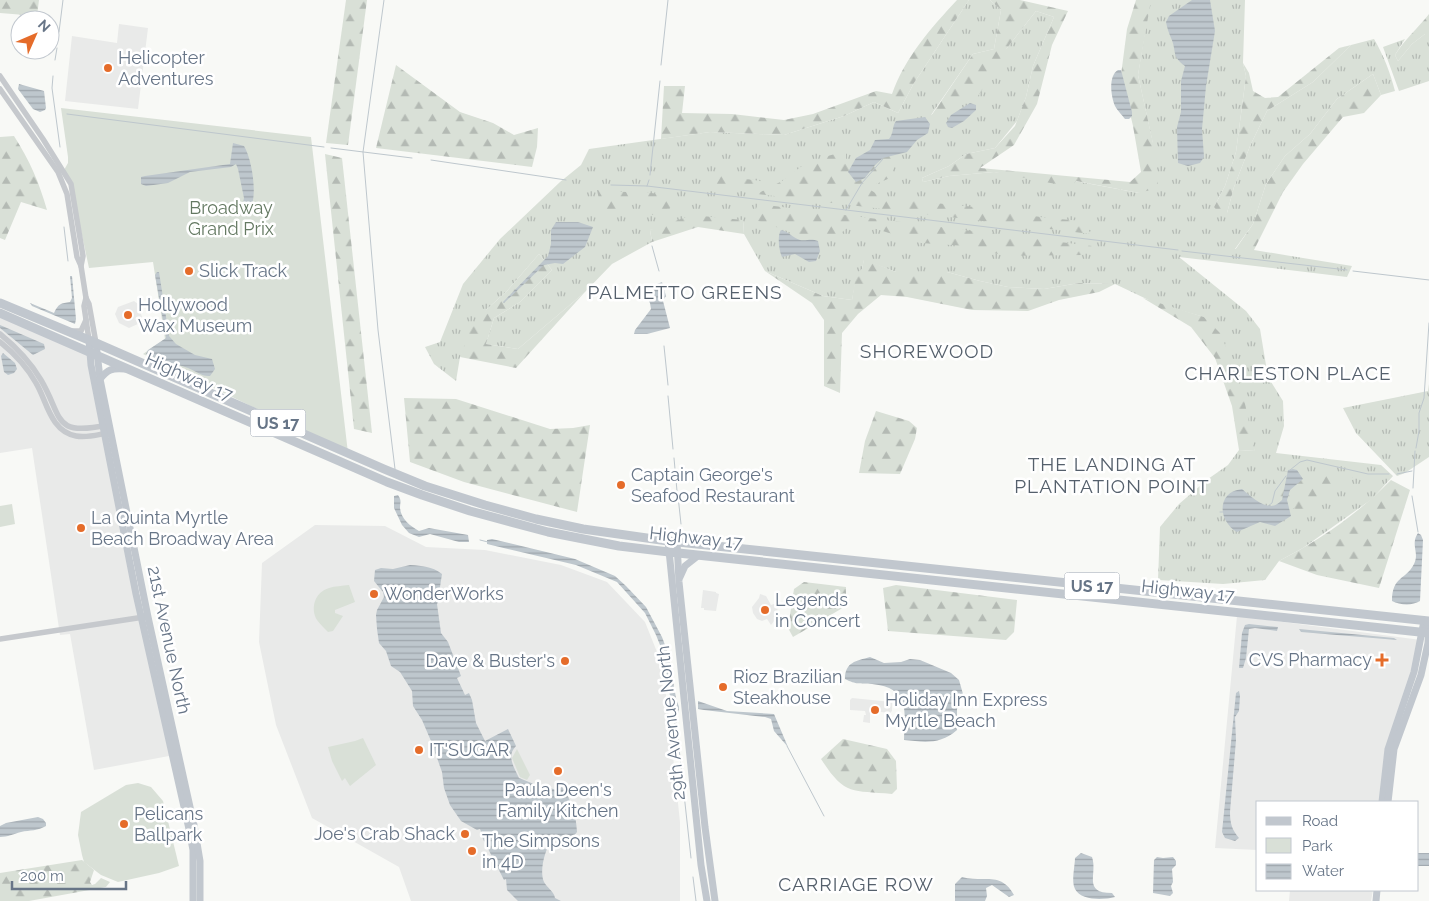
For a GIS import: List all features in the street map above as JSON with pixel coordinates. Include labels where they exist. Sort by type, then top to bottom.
[{"type":"highway","name":"Highway 17","points":[[0,303],[92,341],[406,479],[460,498],[536,519],[583,529],[673,542],[1427,621]]},
{"type":"highway","name":"Highway 17","points":[[0,313],[387,482],[470,511],[539,530],[619,546],[1426,633]]},
{"type":"main road","name":"21st Avenue North","points":[[92,341],[100,379],[107,433],[193,850],[193,901]]},
{"type":"main road","name":"21st Avenue North","points":[[93,353],[90,365],[106,425]]},
{"type":"main road","points":[[100,379],[108,370],[113,368],[131,370]]},
{"type":"main road","name":"29th Avenue North","points":[[673,542],[701,865],[706,901]]},
{"type":"main road","name":"29th Avenue North","points":[[673,552],[679,582],[705,827],[715,901]]},
{"type":"main road","points":[[679,582],[685,566],[699,555]]},
{"type":"main road","name":"21st Avenue North","points":[[145,617],[194,825],[200,861],[200,901]]},
{"type":"main road","points":[[1388,801],[1396,741],[1421,675],[1426,654],[1427,621]]},
{"type":"main road","points":[[1382,801],[1388,749],[1426,633]]},
{"type":"street","name":"21st Avenue North","points":[[0,76],[43,138],[71,184],[83,256],[81,266]]},
{"type":"street","name":"21st Avenue North","points":[[0,89],[58,172],[67,194],[76,257],[81,266],[86,298],[89,304],[92,341]]},
{"type":"street","name":"21st Avenue North","points":[[86,298],[84,306],[92,341]]},
{"type":"street","points":[[61,329],[81,330],[86,318]]},
{"type":"street","points":[[0,334],[23,356],[39,376],[60,420],[78,429],[106,425]]},
{"type":"street","points":[[0,342],[18,358],[32,377],[44,398],[50,416],[60,427],[75,436],[92,437],[107,433]]},
{"type":"street","points":[[0,639],[145,617]]},
{"type":"shaded area","points":[[119,24],[148,28],[138,109],[65,101],[72,36],[117,43]]},
{"type":"shaded area","name":"Hollywood Wax Museum","points":[[134,301],[138,304],[142,317],[140,323],[129,328],[119,323],[115,314],[118,307]]},
{"type":"shaded area","points":[[0,313],[90,351],[171,752],[169,756],[94,770],[70,634],[60,635],[32,448],[0,453]]},
{"type":"shaded area","points":[[315,525],[385,526],[426,547],[485,550],[561,565],[607,582],[645,622],[661,662],[680,822],[680,901],[411,901],[399,867],[312,818],[276,725],[259,642],[262,563]]},
{"type":"shaded area","points":[[703,590],[719,594],[716,611],[701,608]]},
{"type":"shaded area","name":"Legends in Concert","points":[[760,594],[766,596],[771,605],[777,603],[778,616],[771,625],[767,619],[762,621],[757,619],[753,613],[752,607]]},
{"type":"shaded area","points":[[1237,616],[1421,640],[1382,801],[1256,801],[1256,850],[1215,848]]},
{"type":"shaded area","name":"Holiday Inn Express Myrtle Beach","points":[[852,698],[892,702],[892,711],[890,713],[872,711],[870,723],[863,722],[864,715],[866,715],[865,711],[850,710],[850,700]]},
{"type":"shaded area","points":[[1290,891],[1373,891],[1371,901],[1289,901]]},
{"type":"green space","points":[[0,0],[39,0],[38,10],[10,10],[10,14],[0,13]]},
{"type":"green space","points":[[346,0],[367,0],[348,145],[326,143]]},
{"type":"green space","points":[[957,0],[969,0],[914,83],[898,113],[874,102],[844,116],[784,135],[710,132],[661,139],[664,86],[685,86],[682,113],[732,114],[784,120],[813,114],[876,91],[892,94],[897,80],[911,55],[928,32]]},
{"type":"green space","points":[[969,0],[990,0],[1001,10],[994,49],[973,54],[931,115],[963,96],[1007,48],[1036,11],[1054,17],[1033,66],[1026,97],[1017,121],[995,148],[966,154],[949,166],[922,178],[923,182],[949,176],[994,172],[1075,181],[1139,193],[1153,144],[1138,75],[1150,0],[1245,0],[1243,63],[1246,76],[1236,152],[1225,186],[1214,207],[1227,213],[1234,187],[1250,146],[1267,111],[1313,82],[1351,45],[1374,39],[1381,52],[1395,91],[1381,95],[1373,74],[1337,99],[1310,134],[1285,156],[1266,184],[1253,224],[1235,249],[1254,250],[1352,266],[1347,277],[1179,257],[1246,311],[1260,329],[1268,377],[1283,401],[1284,426],[1276,453],[1381,465],[1393,476],[1372,499],[1303,548],[1279,561],[1265,580],[1223,584],[1158,580],[1160,527],[1179,504],[1208,479],[1228,465],[1239,450],[1255,451],[1204,317],[1155,303],[1115,284],[1079,283],[1044,289],[1008,287],[947,272],[896,272],[864,260],[862,269],[856,279],[852,300],[823,296],[765,271],[744,234],[743,220],[650,230],[652,242],[612,264],[585,292],[518,349],[486,344],[494,318],[520,302],[552,270],[539,254],[507,291],[487,309],[460,357],[456,381],[434,364],[425,347],[440,342],[463,284],[500,239],[560,182],[581,165],[589,149],[710,132],[784,135],[844,116],[874,102],[898,113],[914,83]]},
{"type":"green space","points":[[990,0],[1020,0],[1068,11],[1052,45],[1037,104],[1014,145],[980,168],[1130,182],[1141,172],[1121,75],[1127,29],[1136,0],[1151,0],[1138,75],[1153,143],[1156,146],[1158,188],[1139,193],[1076,181],[1071,187],[994,172],[949,176],[923,182],[922,178],[949,166],[966,154],[995,148],[1015,126],[1026,97],[1033,66],[1054,17],[1036,11],[1007,48],[977,98],[963,97],[941,121],[931,116],[973,54],[994,49],[1001,10]]},
{"type":"green space","points":[[1429,14],[1429,34],[1425,34],[1412,44],[1398,61],[1395,55]]},
{"type":"green space","points":[[1425,34],[1429,34],[1429,81],[1399,91],[1383,47],[1405,39],[1395,55],[1398,61],[1412,44]]},
{"type":"green space","points":[[1351,45],[1313,82],[1267,111],[1250,146],[1234,187],[1227,213],[1223,218],[1214,207],[1225,186],[1236,152],[1246,76],[1243,63],[1249,73],[1253,91],[1265,98],[1278,97],[1339,48]]},
{"type":"green space","points":[[396,65],[460,112],[493,123],[514,135],[538,128],[537,147],[532,167],[376,148]]},
{"type":"green space","points":[[1373,74],[1381,95],[1364,113],[1343,117],[1303,164],[1283,192],[1254,250],[1235,250],[1253,224],[1266,184],[1285,156],[1310,134],[1337,99]]},
{"type":"green space","name":"Broadway Grand Prix","points":[[61,108],[311,137],[348,453],[143,354],[165,339],[153,262],[89,268],[71,184],[64,170],[68,163],[68,157]]},
{"type":"green space","points":[[14,136],[34,172],[47,210],[21,202],[5,240],[0,238],[0,137]]},
{"type":"green space","points":[[846,151],[846,164],[851,171],[886,151],[896,159],[890,178],[867,188],[884,198],[975,207],[1047,218],[1083,221],[1091,234],[757,194],[782,181],[802,166]]},
{"type":"green space","points":[[325,154],[342,158],[372,433],[354,429]]},
{"type":"green space","points":[[715,175],[761,181],[758,190],[708,186]]},
{"type":"green space","points":[[597,190],[626,192],[631,202],[603,218]]},
{"type":"green space","points":[[646,192],[690,200],[652,215]]},
{"type":"green space","points":[[758,204],[1092,246],[1082,255],[1006,256],[966,246],[921,243],[854,222],[834,239],[795,235],[752,219]]},
{"type":"green space","points":[[692,215],[743,220],[744,234],[698,227],[652,242],[650,230]]},
{"type":"green space","points":[[539,254],[552,270],[520,302],[494,318],[486,344],[518,349],[585,292],[516,368],[460,357],[470,330],[487,309],[507,291]]},
{"type":"green space","points":[[864,259],[896,272],[947,272],[1008,287],[1044,289],[1079,283],[1115,284],[1099,292],[1059,300],[1028,311],[972,310],[907,297],[881,295],[858,314],[842,333],[840,393],[824,386],[824,320],[812,303],[765,271],[823,296],[852,300],[856,274],[862,269]]},
{"type":"green space","points":[[1143,298],[1204,317],[1220,333],[1234,366],[1244,399],[1255,451],[1239,450],[1232,406],[1215,358],[1191,327]]},
{"type":"green space","points":[[1429,384],[1429,457],[1405,473],[1397,476],[1356,433],[1343,408],[1428,391]]},
{"type":"green space","points":[[404,398],[456,399],[550,429],[590,425],[577,512],[464,482],[410,462]]},
{"type":"green space","points":[[876,411],[909,421],[917,428],[915,439],[900,474],[859,473],[865,441]]},
{"type":"green space","points":[[1273,470],[1353,477],[1315,505],[1304,509],[1295,509],[1273,501]]},
{"type":"green space","points":[[1391,480],[1410,490],[1379,588],[1317,575],[1279,561],[1338,525],[1366,504]]},
{"type":"green space","points":[[12,504],[15,524],[0,527],[0,506]]},
{"type":"green space","points":[[804,582],[846,587],[846,606],[793,637],[788,628],[794,589]]},
{"type":"green space","points":[[349,585],[355,602],[335,610],[335,613],[343,616],[333,631],[328,632],[318,622],[315,615],[315,601],[324,590]]},
{"type":"green space","points":[[896,585],[1017,600],[1014,632],[1006,640],[888,631],[883,588]]},
{"type":"green space","points":[[363,738],[376,765],[350,786],[345,778],[342,781],[332,761],[328,747]]},
{"type":"green space","points":[[843,739],[887,749],[896,761],[897,789],[892,794],[850,789],[836,780],[821,759]]},
{"type":"green space","points":[[517,749],[530,775],[527,780],[520,777],[512,758]]},
{"type":"green space","name":"Pelicans Ballpark","points":[[138,783],[151,787],[163,801],[179,866],[159,873],[118,882],[101,875],[84,862],[78,835],[81,812],[126,785]]},
{"type":"green space","points":[[82,860],[94,870],[90,882],[92,885],[101,878],[110,882],[106,887],[29,901],[0,901],[0,873]]},
{"type":"water","points":[[1192,0],[1210,0],[1215,31],[1206,86],[1202,129],[1204,157],[1200,163],[1188,166],[1178,163],[1177,127],[1181,112],[1181,81],[1185,66],[1176,56],[1166,22],[1169,16]]},
{"type":"water","points":[[1118,70],[1121,70],[1132,112],[1132,116],[1129,119],[1125,119],[1117,109],[1112,97],[1112,81]]},
{"type":"water","points":[[19,84],[44,91],[45,110],[40,112],[33,109],[18,89]]},
{"type":"water","points":[[970,103],[976,105],[976,110],[964,121],[952,128],[948,127],[946,123],[951,115]]},
{"type":"water","points":[[925,117],[930,124],[928,133],[917,140],[907,152],[883,158],[865,178],[856,182],[848,172],[856,158],[870,150],[875,140],[889,139],[896,121]]},
{"type":"water","points":[[233,143],[244,146],[247,152],[254,187],[254,196],[250,209],[245,210],[242,207],[244,198],[236,164],[231,167],[190,172],[168,183],[146,186],[141,184],[141,177],[145,176],[230,164]]},
{"type":"water","points":[[556,222],[578,222],[593,227],[585,247],[563,264],[544,265],[504,303],[548,256],[551,244],[551,230]]},
{"type":"water","points":[[781,230],[800,240],[818,241],[820,251],[816,261],[809,262],[795,254],[782,257],[779,244]]},
{"type":"water","points":[[159,272],[169,336],[176,344],[195,355],[212,359],[215,369],[210,376],[202,375],[188,368],[146,354],[148,350],[166,338],[155,275]]},
{"type":"water","points":[[70,276],[72,276],[75,324],[32,306],[30,303],[54,313],[60,304],[70,302],[72,298]]},
{"type":"water","points":[[662,282],[666,296],[663,301],[670,328],[647,334],[634,334],[651,309],[650,303],[642,290]]},
{"type":"water","points":[[0,325],[44,344],[45,349],[33,355],[0,328]]},
{"type":"water","points":[[3,353],[15,363],[17,369],[14,373],[8,375],[4,372],[1,356]]},
{"type":"water","points":[[1288,470],[1297,470],[1303,479],[1290,490],[1287,500],[1291,516],[1275,526],[1260,522],[1237,532],[1231,527],[1223,514],[1224,501],[1228,495],[1242,489],[1267,506],[1274,505],[1282,500]]},
{"type":"water","points":[[398,495],[402,516],[406,522],[419,531],[429,528],[468,535],[469,542],[459,542],[430,534],[419,537],[409,533],[402,525],[394,508],[394,496]]},
{"type":"water","points":[[1418,533],[1423,540],[1420,601],[1402,604],[1392,601],[1394,587],[1411,569],[1416,560],[1415,541]]},
{"type":"water","points":[[492,539],[575,559],[615,576],[626,586],[646,607],[668,653],[679,707],[677,723],[674,724],[664,655],[656,635],[645,613],[617,582],[576,565],[487,544],[487,540]]},
{"type":"water","points":[[410,565],[423,566],[442,574],[440,587],[444,597],[437,604],[441,633],[448,642],[461,676],[457,678],[465,695],[469,693],[472,700],[476,723],[485,741],[508,729],[516,746],[511,758],[519,778],[544,788],[545,786],[556,790],[562,787],[571,803],[576,819],[577,832],[572,838],[552,840],[545,854],[542,866],[544,882],[555,898],[561,901],[518,901],[507,890],[506,879],[504,880],[481,835],[480,829],[477,830],[461,821],[450,805],[444,788],[442,772],[431,741],[422,720],[413,706],[412,691],[400,672],[391,666],[386,651],[379,643],[376,615],[384,597],[383,592],[374,581],[375,570],[381,568],[393,569]]},
{"type":"water","points":[[1245,625],[1278,627],[1277,631],[1249,629],[1246,658],[1243,668],[1239,668],[1242,633]]},
{"type":"water","points":[[1299,629],[1394,638],[1397,640],[1301,632]]},
{"type":"water","points":[[870,657],[884,663],[901,662],[910,659],[920,660],[951,673],[959,680],[963,694],[957,709],[957,730],[951,735],[938,740],[925,742],[904,740],[904,710],[903,702],[899,696],[893,690],[884,686],[855,683],[845,679],[847,669],[852,663]]},
{"type":"water","points":[[1239,691],[1239,711],[1235,717],[1236,740],[1230,812],[1232,826],[1239,838],[1235,841],[1225,838],[1222,832],[1236,693]]},
{"type":"water","points":[[698,701],[727,711],[774,714],[788,747],[774,731],[771,719],[698,709]]},
{"type":"water","points":[[38,817],[46,823],[46,826],[43,828],[0,837],[0,826],[6,823]]},
{"type":"water","points":[[1081,853],[1092,857],[1093,881],[1097,890],[1112,893],[1115,897],[1093,899],[1078,893],[1073,882],[1075,858]]},
{"type":"water","points":[[1419,853],[1429,853],[1429,866],[1419,866]]},
{"type":"water","points":[[1157,857],[1173,857],[1176,861],[1176,865],[1172,869],[1173,882],[1171,886],[1173,893],[1170,896],[1153,893],[1154,860]]},
{"type":"water","points":[[962,877],[998,880],[1009,888],[1014,895],[1009,897],[992,885],[986,888],[987,896],[985,901],[955,901],[955,884]]},
{"type":"waterway","points":[[60,24],[63,0]]},
{"type":"waterway","points":[[384,0],[363,152],[378,330],[395,469]]},
{"type":"waterway","points":[[661,65],[668,0]]},
{"type":"waterway","points":[[53,76],[52,88],[60,147]]},
{"type":"waterway","points":[[650,175],[660,81]]},
{"type":"waterway","points":[[67,114],[324,147]]},
{"type":"waterway","points":[[331,148],[412,158]]},
{"type":"waterway","points":[[846,210],[862,183],[883,159]]},
{"type":"waterway","points":[[431,160],[566,180]]},
{"type":"waterway","points":[[647,186],[649,180]]},
{"type":"waterway","points":[[611,185],[647,186],[1178,250]]},
{"type":"waterway","points":[[64,227],[68,261]]},
{"type":"waterway","points":[[652,246],[659,271]]},
{"type":"waterway","points":[[1182,251],[1347,270]]},
{"type":"waterway","points":[[1353,271],[1429,280]]},
{"type":"waterway","points":[[1416,448],[1419,431],[1419,413],[1424,398],[1429,323]]},
{"type":"waterway","points":[[664,346],[668,385]]},
{"type":"waterway","points":[[668,396],[673,449]]},
{"type":"waterway","points":[[1413,488],[1415,451]]},
{"type":"waterway","points":[[674,458],[677,491]]},
{"type":"waterway","points":[[1290,470],[1300,462],[1307,460],[1368,474],[1389,474]]},
{"type":"waterway","points":[[1397,474],[1412,471]]},
{"type":"waterway","points":[[1268,506],[1272,503],[1275,491],[1286,476]]},
{"type":"waterway","points":[[678,496],[681,524]]},
{"type":"waterway","points":[[1412,496],[1418,532]]},
{"type":"waterway","points":[[1220,512],[1225,512]]},
{"type":"waterway","points":[[480,540],[488,542]]},
{"type":"waterway","points":[[678,739],[691,858]]},
{"type":"waterway","points":[[787,746],[824,816]]},
{"type":"waterway","points":[[693,877],[696,901]]},
{"type":"place","name":"Helicopter Adventures","points":[[108,68]]},
{"type":"place","name":"Slick Track","points":[[189,271]]},
{"type":"place","name":"Hollywood Wax Museum","points":[[128,315]]},
{"type":"place","name":"Captain George's Seafood Restaurant","points":[[621,485]]},
{"type":"place","name":"La Quinta Myrtle Beach Broadway Area","points":[[81,528]]},
{"type":"place","name":"WonderWorks","points":[[374,594]]},
{"type":"place","name":"Legends in Concert","points":[[765,610]]},
{"type":"place","name":"CVS Pharmacy","points":[[1382,660]]},
{"type":"place","name":"Dave & Buster's","points":[[565,661]]},
{"type":"place","name":"Rioz Brazilian Steakhouse","points":[[723,687]]},
{"type":"place","name":"Holiday Inn Express Myrtle Beach","points":[[875,710]]},
{"type":"place","name":"IT'SUGAR","points":[[419,750]]},
{"type":"place","name":"Paula Deen's Family Kitchen","points":[[558,771]]},
{"type":"place","name":"Pelicans Ballpark","points":[[124,824]]},
{"type":"place","name":"Joe's Crab Shack","points":[[465,834]]},
{"type":"place","name":"The Simpsons in 4D","points":[[472,851]]},
{"type":"district","name":"PALMETTO GREENS","points":[[685,292]]},
{"type":"district","name":"SHOREWOOD","points":[[927,351]]},
{"type":"district","name":"CHARLESTON PLACE","points":[[1288,373]]},
{"type":"district","name":"THE LANDING AT PLANTATION POINT","points":[[1112,475]]},
{"type":"district","name":"CARRIAGE ROW","points":[[856,884]]}]
